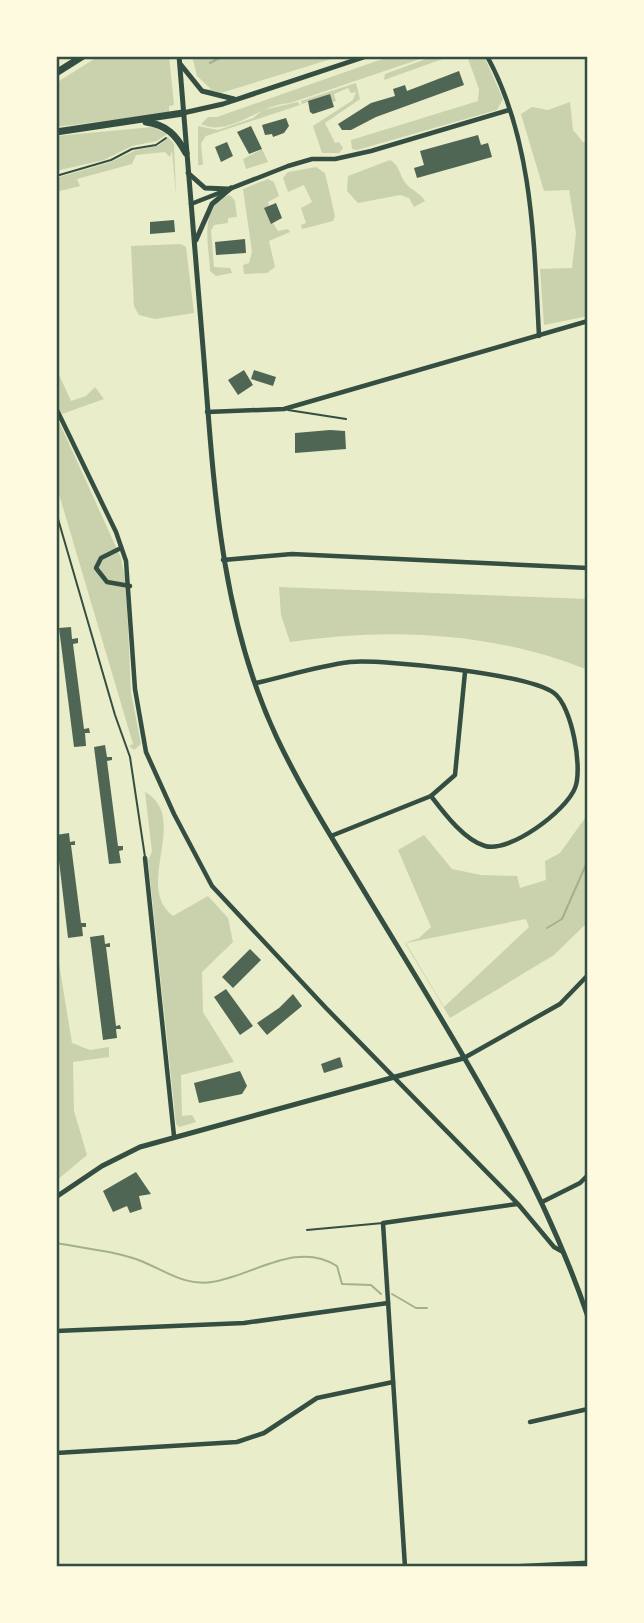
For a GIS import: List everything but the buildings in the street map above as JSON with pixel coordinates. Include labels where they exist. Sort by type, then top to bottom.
[{"type":"highway","points":[[56,73],[83,56]]},
{"type":"highway","points":[[56,132],[183,113]]},
{"type":"highway","points":[[135,121],[166,128],[177,136],[186,153]]},
{"type":"main road","points":[[183,113],[237,99],[367,56]]},
{"type":"main road","points":[[179,59],[202,92],[237,99]]},
{"type":"main road","points":[[179,59],[207,412],[223,560],[234,614],[256,683],[277,737],[331,836],[506,1131],[542,1202],[588,1317]]},
{"type":"main road","points":[[188,173],[205,188],[231,188]]},
{"type":"main road","points":[[194,243],[212,204],[231,188]]},
{"type":"main road","points":[[56,1197],[107,1163],[174,1136],[396,1079],[464,1058]]},
{"type":"main road","points":[[507,1567],[588,1563]]},
{"type":"street","points":[[487,56],[509,110],[531,220],[539,336]]},
{"type":"street","points":[[191,204],[312,159],[335,159],[370,151],[509,110]]},
{"type":"street","points":[[207,412],[284,409],[588,321]]},
{"type":"street","points":[[56,408],[121,548],[130,586],[135,689],[146,752],[204,872],[251,929],[518,1204],[554,1247],[564,1252]]},
{"type":"street","points":[[121,548],[101,558],[96,568],[107,582],[130,586]]},
{"type":"street","points":[[223,560],[292,554],[588,568]]},
{"type":"street","points":[[256,683],[354,662],[465,672],[524,682],[554,692],[569,714],[578,781],[572,795],[553,816],[518,839],[497,846],[479,843],[450,819],[431,796]]},
{"type":"street","points":[[331,836],[431,796],[455,775],[465,672]]},
{"type":"street","points":[[145,858],[174,1136]]},
{"type":"street","points":[[464,1058],[560,1004],[588,975]]},
{"type":"street","points":[[542,1202],[580,1183],[588,1175]]},
{"type":"street","points":[[405,1567],[383,1223],[518,1204]]},
{"type":"street","points":[[56,1332],[244,1323],[388,1303]]},
{"type":"street","points":[[56,1453],[237,1442],[264,1433],[317,1398],[393,1382]]},
{"type":"street","points":[[530,1422],[588,1409]]},
{"type":"lane","points":[[284,409],[346,419]]},
{"type":"lane","points":[[56,512],[114,715],[130,757],[145,858]]},
{"type":"lane","points":[[307,1230],[383,1223]]},
{"type":"path","points":[[56,176],[111,160],[132,149],[156,145],[169,135]]},
{"type":"green space","points":[[99,56],[169,56],[174,105],[169,106],[169,113],[56,127],[56,83]]},
{"type":"green space","points":[[192,56],[341,56],[221,93],[206,90],[211,89],[197,76]]},
{"type":"green space","points":[[391,56],[429,56],[267,109],[234,124],[212,127],[201,124],[208,117],[217,117]]},
{"type":"green space","points":[[434,56],[451,56],[384,80],[385,74]]},
{"type":"green space","points":[[467,56],[484,56],[503,99],[497,110],[357,150],[352,149],[351,140],[478,101],[479,89]]},
{"type":"green space","points":[[356,83],[360,99],[325,123],[335,143],[339,142],[343,148],[339,153],[322,153],[313,126],[353,100],[356,92],[351,93],[348,88],[334,94],[336,101],[333,102],[329,94],[302,104],[301,101]]},
{"type":"green space","points":[[298,102],[300,105],[206,136],[201,143],[203,165],[198,165],[198,126],[218,130],[253,118],[263,110]]},
{"type":"green space","points":[[570,102],[573,130],[583,142],[588,142],[588,316],[544,325],[540,269],[572,268],[576,233],[569,190],[544,191],[521,114],[532,107],[548,110]]},
{"type":"green space","points":[[153,127],[167,134],[157,141],[132,146],[104,160],[56,171],[56,136]]},
{"type":"green space","points":[[168,137],[174,144],[176,196],[172,151],[170,157],[165,152],[136,155],[132,164],[77,179],[80,186],[56,192],[56,178],[111,162],[136,150],[158,146]]},
{"type":"green space","points":[[262,149],[268,162],[246,169],[243,159]]},
{"type":"green space","points":[[390,160],[396,165],[407,185],[425,201],[414,207],[409,198],[400,195],[358,203],[347,191],[348,176]]},
{"type":"green space","points":[[316,167],[325,173],[335,216],[333,221],[302,229],[301,225],[306,223],[301,208],[312,202],[304,185],[288,192],[283,178],[288,172]]},
{"type":"green space","points":[[268,179],[274,182],[279,196],[268,202],[269,206],[264,209],[278,231],[288,229],[290,232],[269,241],[275,267],[267,273],[244,274],[243,265],[249,263],[252,252],[243,189]]},
{"type":"green space","points":[[230,195],[235,201],[237,217],[228,218],[228,223],[214,225],[211,231],[214,267],[230,268],[232,273],[216,276],[210,271],[207,238],[209,216],[220,200]]},
{"type":"green space","points":[[181,244],[186,247],[194,313],[155,319],[139,315],[134,306],[131,246]]},
{"type":"green space","points":[[56,368],[71,401],[86,396],[95,387],[104,399],[62,414],[56,403]]},
{"type":"green space","points":[[56,415],[121,558],[126,583],[131,693],[141,744],[134,750],[129,746],[133,744],[56,484]]},
{"type":"green space","points":[[279,587],[588,599],[588,670],[516,647],[441,636],[366,635],[290,642],[281,615]]},
{"type":"green space","points":[[145,792],[158,804],[163,818],[164,835],[158,888],[162,903],[173,916],[208,896],[228,918],[233,942],[202,972],[203,1012],[234,1062],[181,1075],[182,1116],[192,1115],[196,1122],[179,1127],[176,1124],[148,860],[152,852]]},
{"type":"green space","points":[[588,814],[588,922],[554,955],[450,1018],[405,943],[419,938],[431,927],[398,850],[424,835],[452,869],[481,875],[517,876],[520,888],[546,880],[545,861],[560,853]],"holes":[[[526,919],[529,927],[444,1007],[406,943]]]},
{"type":"green space","points":[[56,945],[72,1043],[90,1050],[109,1047],[109,1057],[73,1062],[74,1111],[87,1155],[56,1181]]},
{"type":"waterway","points":[[210,63],[223,56]]},
{"type":"waterway","points":[[547,928],[562,919],[588,860]]},
{"type":"waterway","points":[[56,1243],[121,1255],[175,1277],[202,1283],[227,1279],[290,1258],[322,1259],[337,1266],[342,1284],[371,1285],[381,1294]]},
{"type":"waterway","points":[[392,1294],[416,1308],[427,1308]]}]
